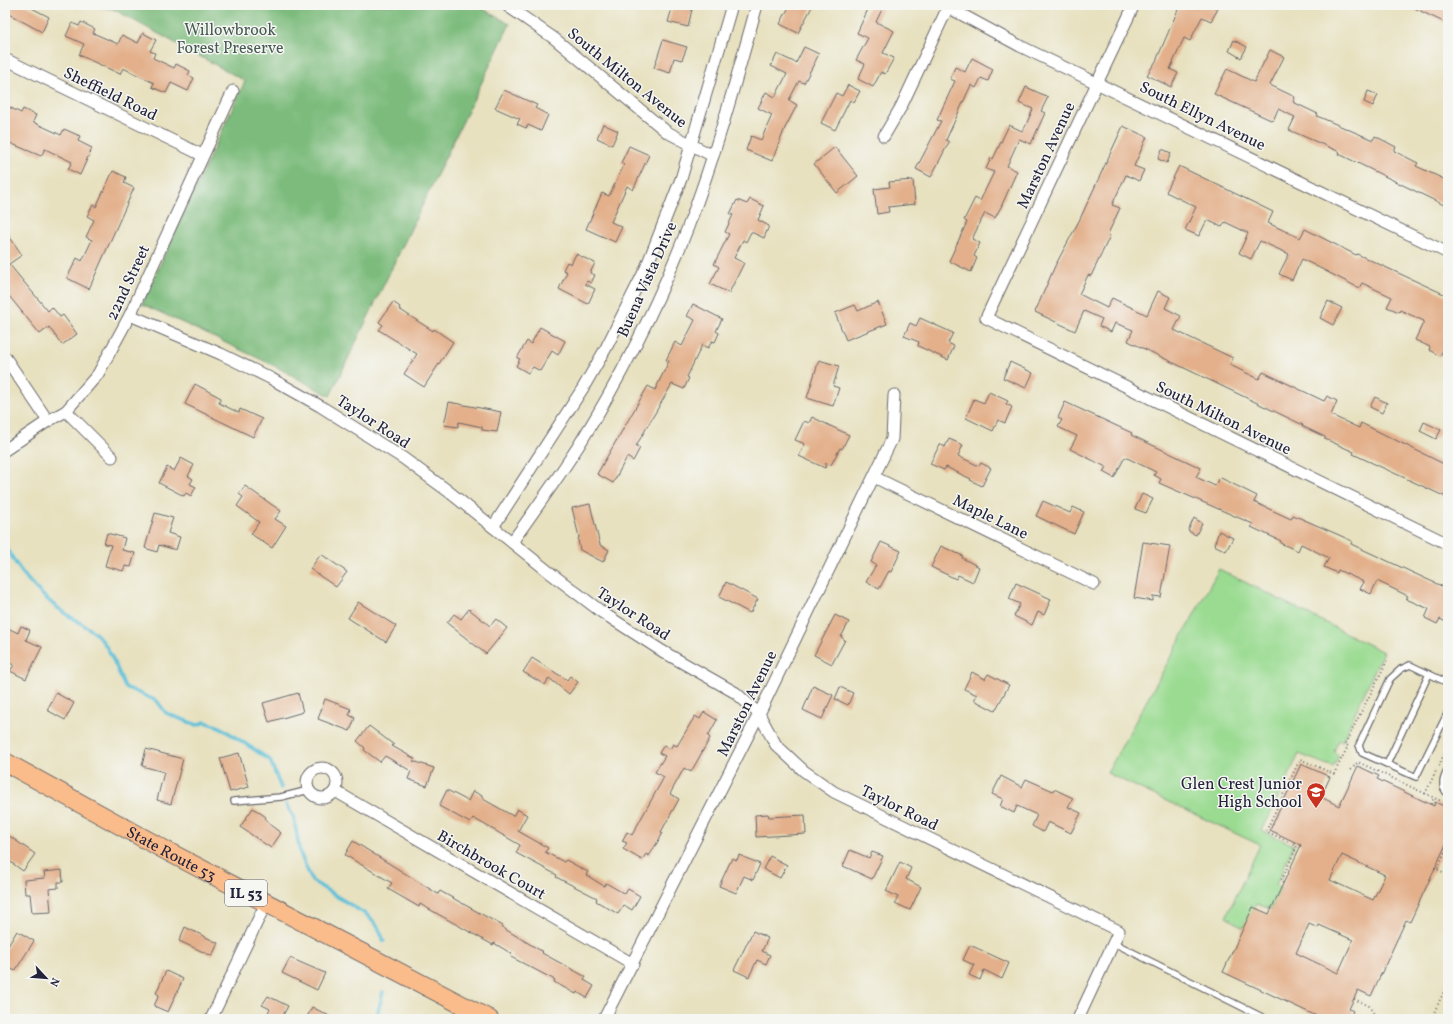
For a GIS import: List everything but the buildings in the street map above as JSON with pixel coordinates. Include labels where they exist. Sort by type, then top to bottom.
[{"type":"main road","name":"State Route 53","points":[[5,762],[266,903],[489,1019]]},
{"type":"street","name":"South Milton Avenue","points":[[506,5],[555,39],[667,132],[691,146],[713,156]]},
{"type":"street","name":"Buena Vista Drive","points":[[493,527],[535,465],[606,348],[646,268],[667,216],[691,146],[732,5]]},
{"type":"street","name":"Buena Vista Drive","points":[[512,542],[579,445],[626,363],[666,280],[688,228],[713,156],[738,77],[757,5]]},
{"type":"street","name":"Marston Avenue","points":[[986,318],[1134,5]]},
{"type":"street","name":"South Ellyn Avenue","points":[[946,6],[1020,46],[1448,253]]},
{"type":"street","points":[[884,136],[901,107],[946,6]]},
{"type":"street","name":"Sheffield Road","points":[[5,59],[202,155]]},
{"type":"street","name":"22nd Street","points":[[5,450],[48,421],[66,411],[98,374],[130,314],[202,155],[233,91]]},
{"type":"street","name":"Taylor Road","points":[[130,314],[221,354],[320,406],[406,460],[448,491],[603,613],[662,651],[736,693],[759,714],[776,746],[804,771],[834,792],[1119,931],[1114,943]]},
{"type":"street","name":"South Milton Avenue","points":[[986,318],[1448,544]]},
{"type":"street","points":[[5,357],[48,421]]},
{"type":"street","name":"Marston Avenue","points":[[604,1019],[759,714],[892,439],[894,395]]},
{"type":"street","points":[[66,411],[112,457]]},
{"type":"street","name":"Maple Lane","points":[[874,477],[1094,584]]},
{"type":"street","points":[[322,767],[331,770],[336,775],[338,782],[336,791],[325,798],[317,797],[309,790],[308,779],[311,772],[322,767]]},
{"type":"street","name":"Birchbrook Court","points":[[336,791],[633,964]]},
{"type":"street","points":[[211,1019],[266,903]]},
{"type":"street","points":[[1078,1019],[1114,943]]},
{"type":"lane","points":[[1448,683],[1410,665],[1401,669],[1390,679],[1359,745],[1362,753],[1416,777],[1448,712]]},
{"type":"lane","points":[[1387,764],[1429,674]]},
{"type":"lane","points":[[1448,769],[1442,784],[1448,794]]},
{"type":"lane","points":[[234,800],[280,797],[309,790]]},
{"type":"lane","points":[[1114,943],[1266,1019]]},
{"type":"path","points":[[1284,883],[1281,881],[1297,846],[1266,831],[1300,759],[1334,774],[1348,746],[1345,744],[1387,661]]},
{"type":"path","points":[[1351,770],[1358,762],[1448,804]]},
{"type":"path","points":[[1431,804],[1434,798]]},
{"type":"path","points":[[1448,845],[1437,869],[1435,868],[1448,875]]},
{"type":"path","points":[[1431,1019],[1448,983]]},
{"type":"path","points":[[1354,999],[1369,1006],[1377,1019]]},
{"type":"green space","name":"Willowbrook Forest Preserve","points":[[90,5],[476,5],[510,24],[330,396],[273,365],[142,304],[245,81],[113,9]]},
{"type":"green space","points":[[1219,569],[1383,652],[1342,742],[1339,740],[1334,751],[1339,756],[1333,767],[1299,754],[1262,831],[1294,845],[1276,885],[1281,889],[1271,909],[1256,904],[1243,928],[1226,917],[1260,845],[1107,773]]},
{"type":"waterway","points":[[5,544],[22,572],[45,597],[100,638],[109,651],[125,687],[157,701],[166,713],[173,716],[197,725],[205,722],[220,727],[270,760],[281,788]]},
{"type":"waterway","points":[[286,804],[294,818],[300,853],[312,881],[367,915],[378,927],[384,941]]},
{"type":"waterway","points":[[376,1019],[383,992]]},
{"type":"place","name":"Glen Crest Junior High School","points":[[1316,809]]}]
